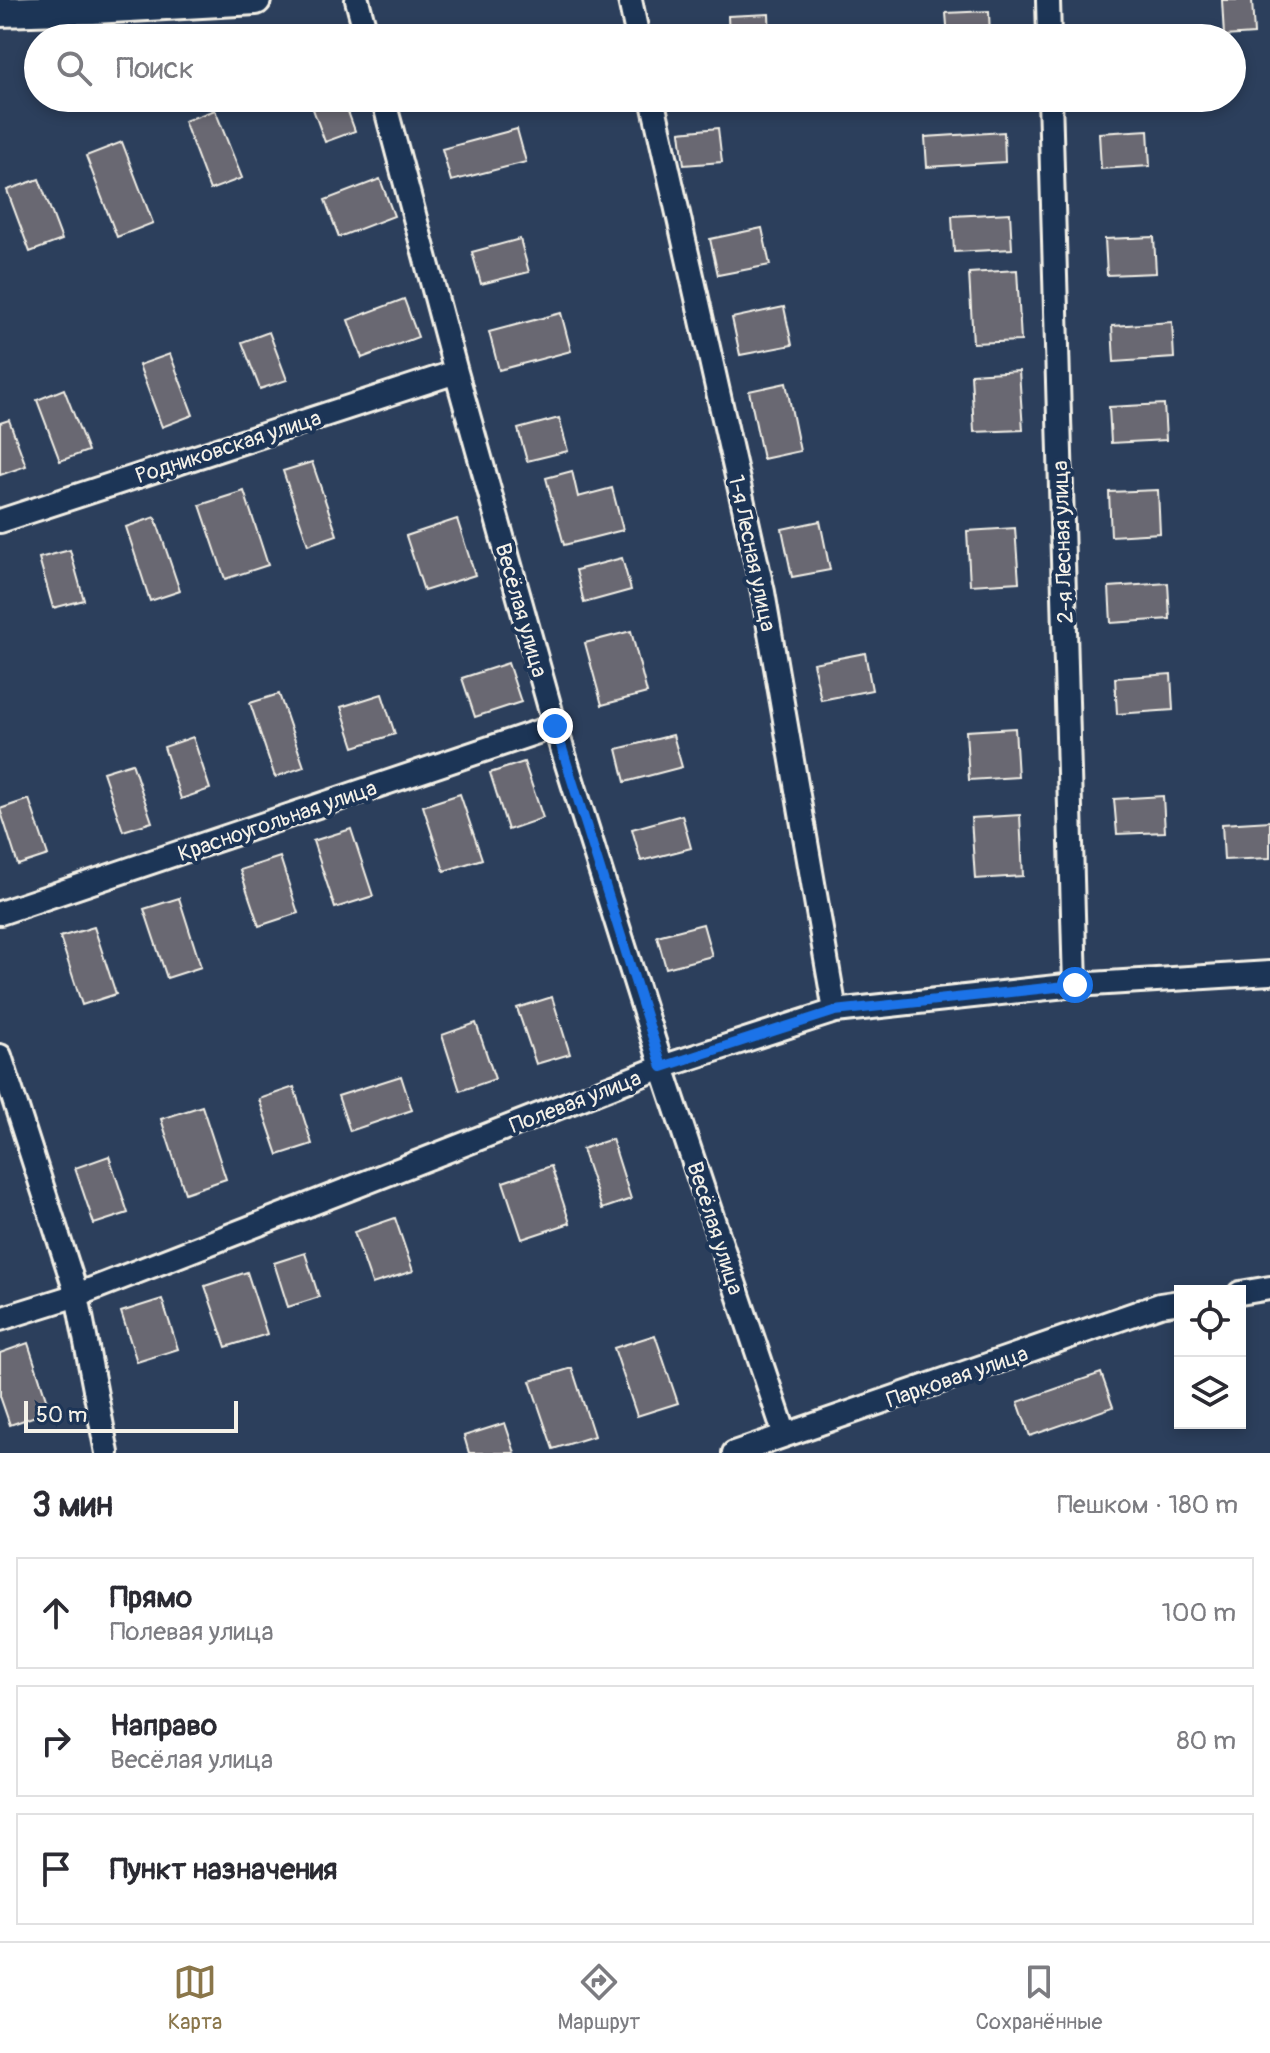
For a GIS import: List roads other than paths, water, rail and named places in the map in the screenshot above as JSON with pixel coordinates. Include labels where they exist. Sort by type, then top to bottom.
[{"type":"street","points":[[0,12],[93,5],[256,0]]},
{"type":"street","points":[[357,0],[363,24]]},
{"type":"street","points":[[630,0],[635,24]]},
{"type":"street","points":[[1048,0],[1049,24]]},
{"type":"street","name":"Весёлая улица","points":[[387,112],[555,726],[662,1067],[785,1435]]},
{"type":"street","name":"1-я Лесная улица","points":[[655,112],[763,592],[835,1011]]},
{"type":"street","name":"2-я Лесная улица","points":[[1050,112],[1075,985]]},
{"type":"street","name":"Родниковская улица","points":[[0,521],[456,372]]},
{"type":"street","name":"Красноугольная улица","points":[[0,913],[555,726]]},
{"type":"street","name":"Полевая улица","points":[[0,1319],[77,1295],[662,1067],[835,1011],[1075,985],[1270,973]]},
{"type":"street","points":[[0,1056],[77,1295],[107,1453]]},
{"type":"street","points":[[1246,1292],[1270,1288]]},
{"type":"street","name":"Парковая улица","points":[[734,1453],[1160,1305],[1174,1303]]}]
